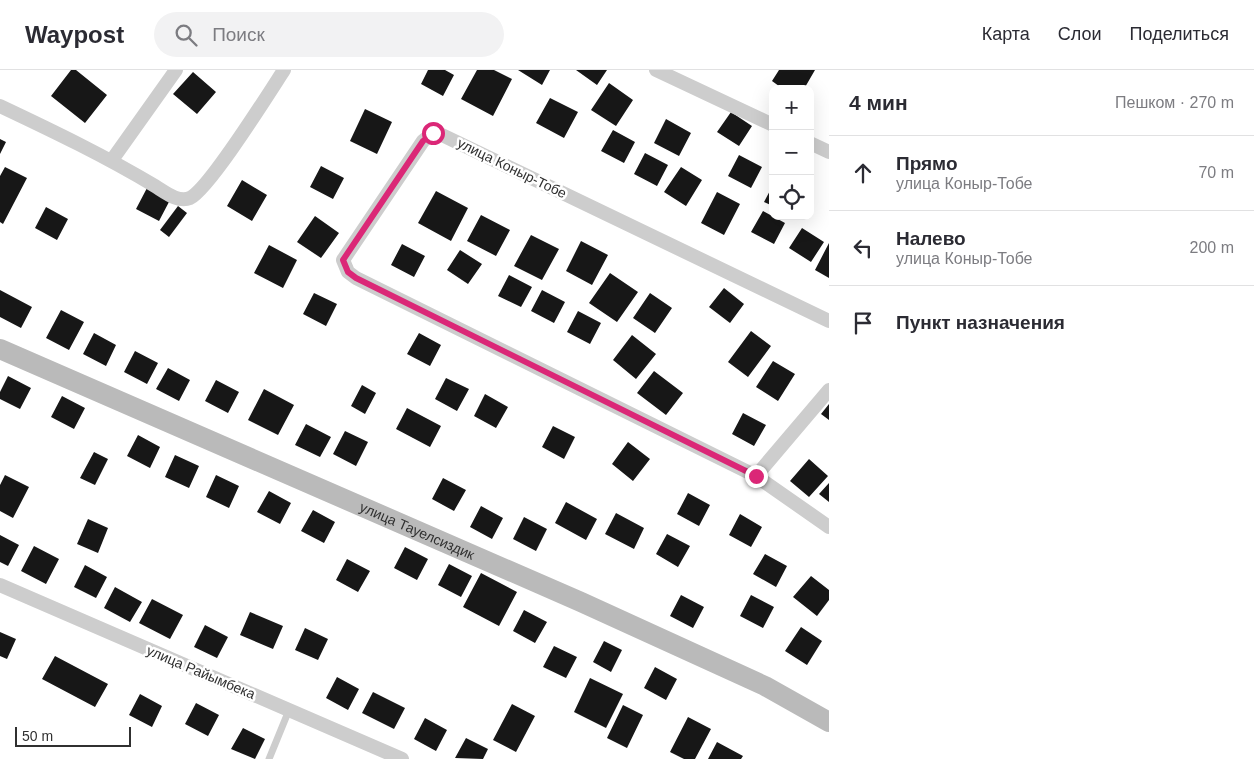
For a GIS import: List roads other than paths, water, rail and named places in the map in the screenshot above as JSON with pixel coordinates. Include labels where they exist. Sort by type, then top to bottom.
[{"type":"street","points":[[112,160],[176,70]]},
{"type":"street","points":[[0,106],[112,160],[173,197],[189,199],[214,174],[284,70]]},
{"type":"street","points":[[656,70],[769,123]]},
{"type":"street","name":"улица Коныр-Тобе","points":[[829,320],[442,135],[433,133],[423,141],[343,260],[348,272],[356,278],[756,476],[829,527]]},
{"type":"street","points":[[814,145],[829,152]]},
{"type":"street","name":"улица Тауелсиздик","points":[[0,349],[581,602],[765,686],[829,722]]},
{"type":"street","points":[[756,476],[829,390]]},
{"type":"street","name":"улица Райымбека","points":[[0,585],[402,759]]},
{"type":"lane","points":[[269,759],[289,710]]}]
